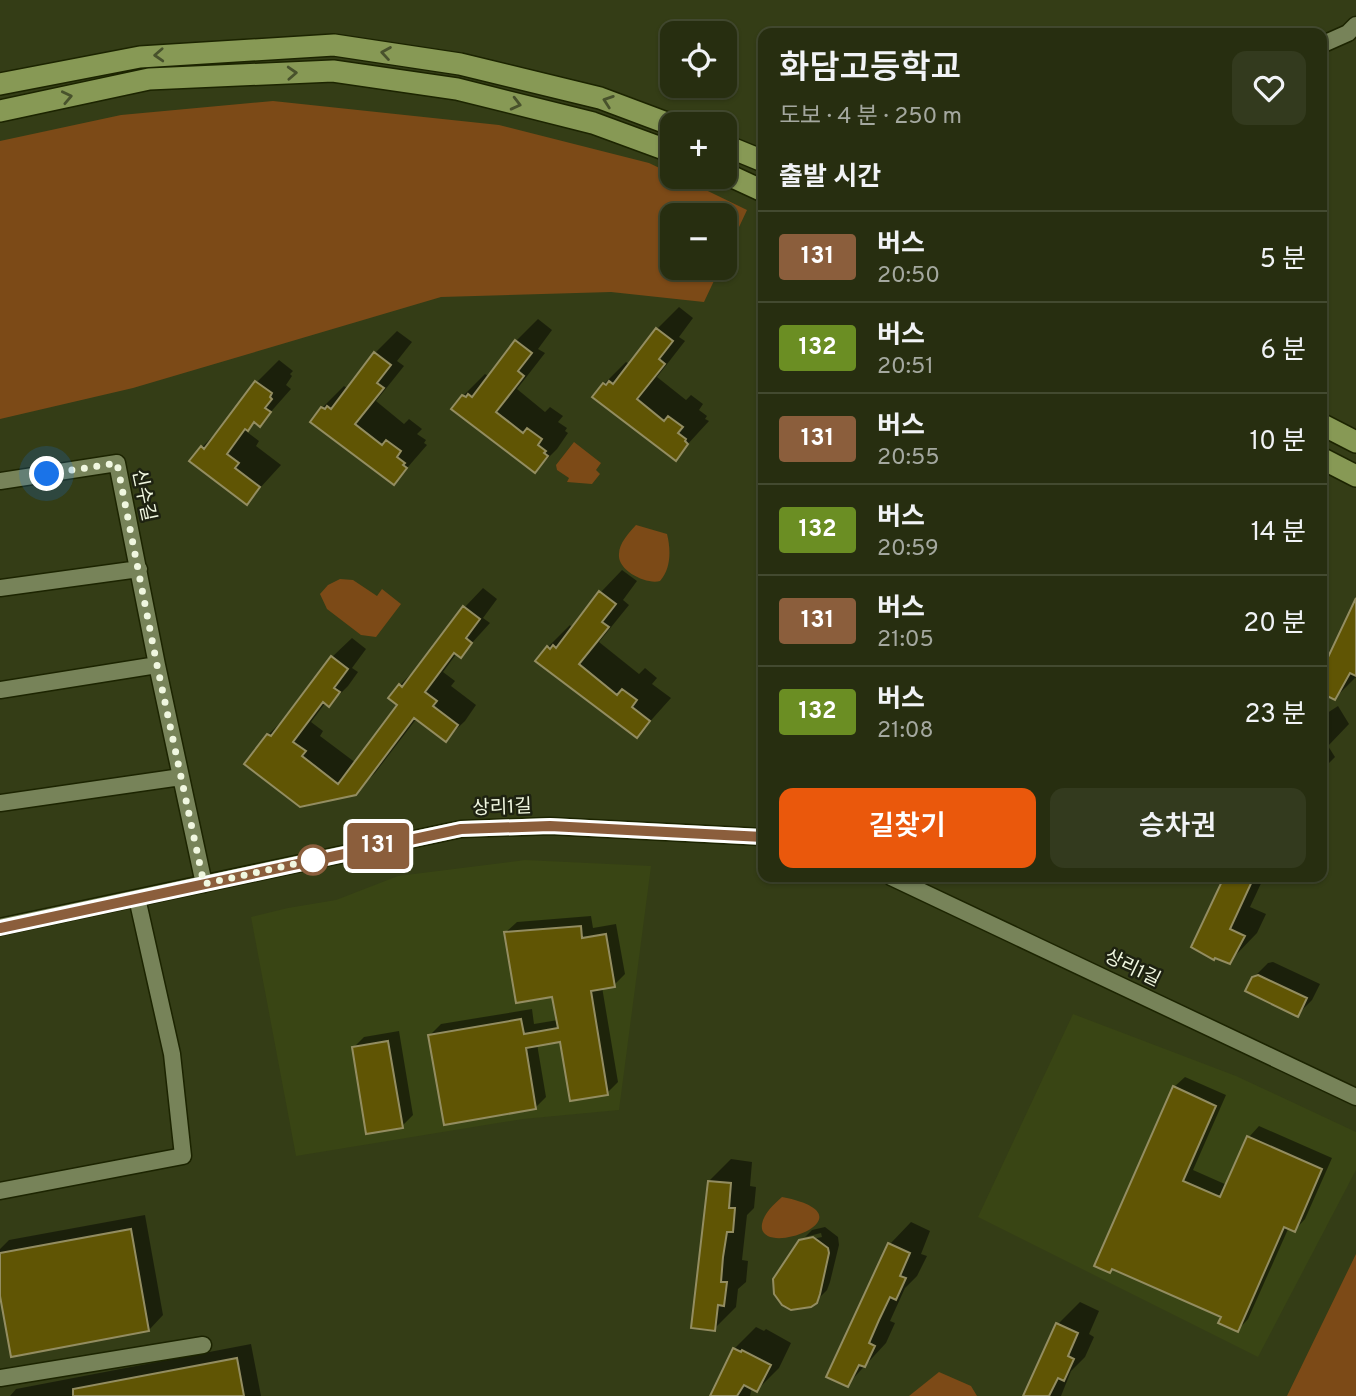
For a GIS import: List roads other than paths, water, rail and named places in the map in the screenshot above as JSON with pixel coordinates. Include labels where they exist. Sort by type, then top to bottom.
[{"type":"main road","points":[[0,84],[140,57],[334,45],[460,64],[600,98],[660,120]]},
{"type":"main road","points":[[0,111],[149,79],[333,71],[469,92],[593,123],[660,148]]},
{"type":"main road","points":[[737,150],[758,159]]},
{"type":"main road","points":[[737,179],[758,189]]},
{"type":"main road","points":[[1327,427],[1356,442]]},
{"type":"main road","points":[[1327,461],[1356,476]]},
{"type":"street","points":[[1327,42],[1348,33],[1356,25]]},
{"type":"street","name":"신수길","points":[[0,481],[117,463],[204,884]]},
{"type":"street","points":[[0,588],[139,569]]},
{"type":"street","points":[[0,690],[157,665]]},
{"type":"street","points":[[0,803],[181,777]]},
{"type":"street","name":"상리1길","points":[[0,928],[461,829],[550,826],[758,837]]},
{"type":"street","name":"상리1길","points":[[902,882],[1356,1097]]},
{"type":"street","points":[[0,1191],[183,1156],[172,1054],[137,898]]},
{"type":"street","points":[[0,1378],[203,1345]]}]
